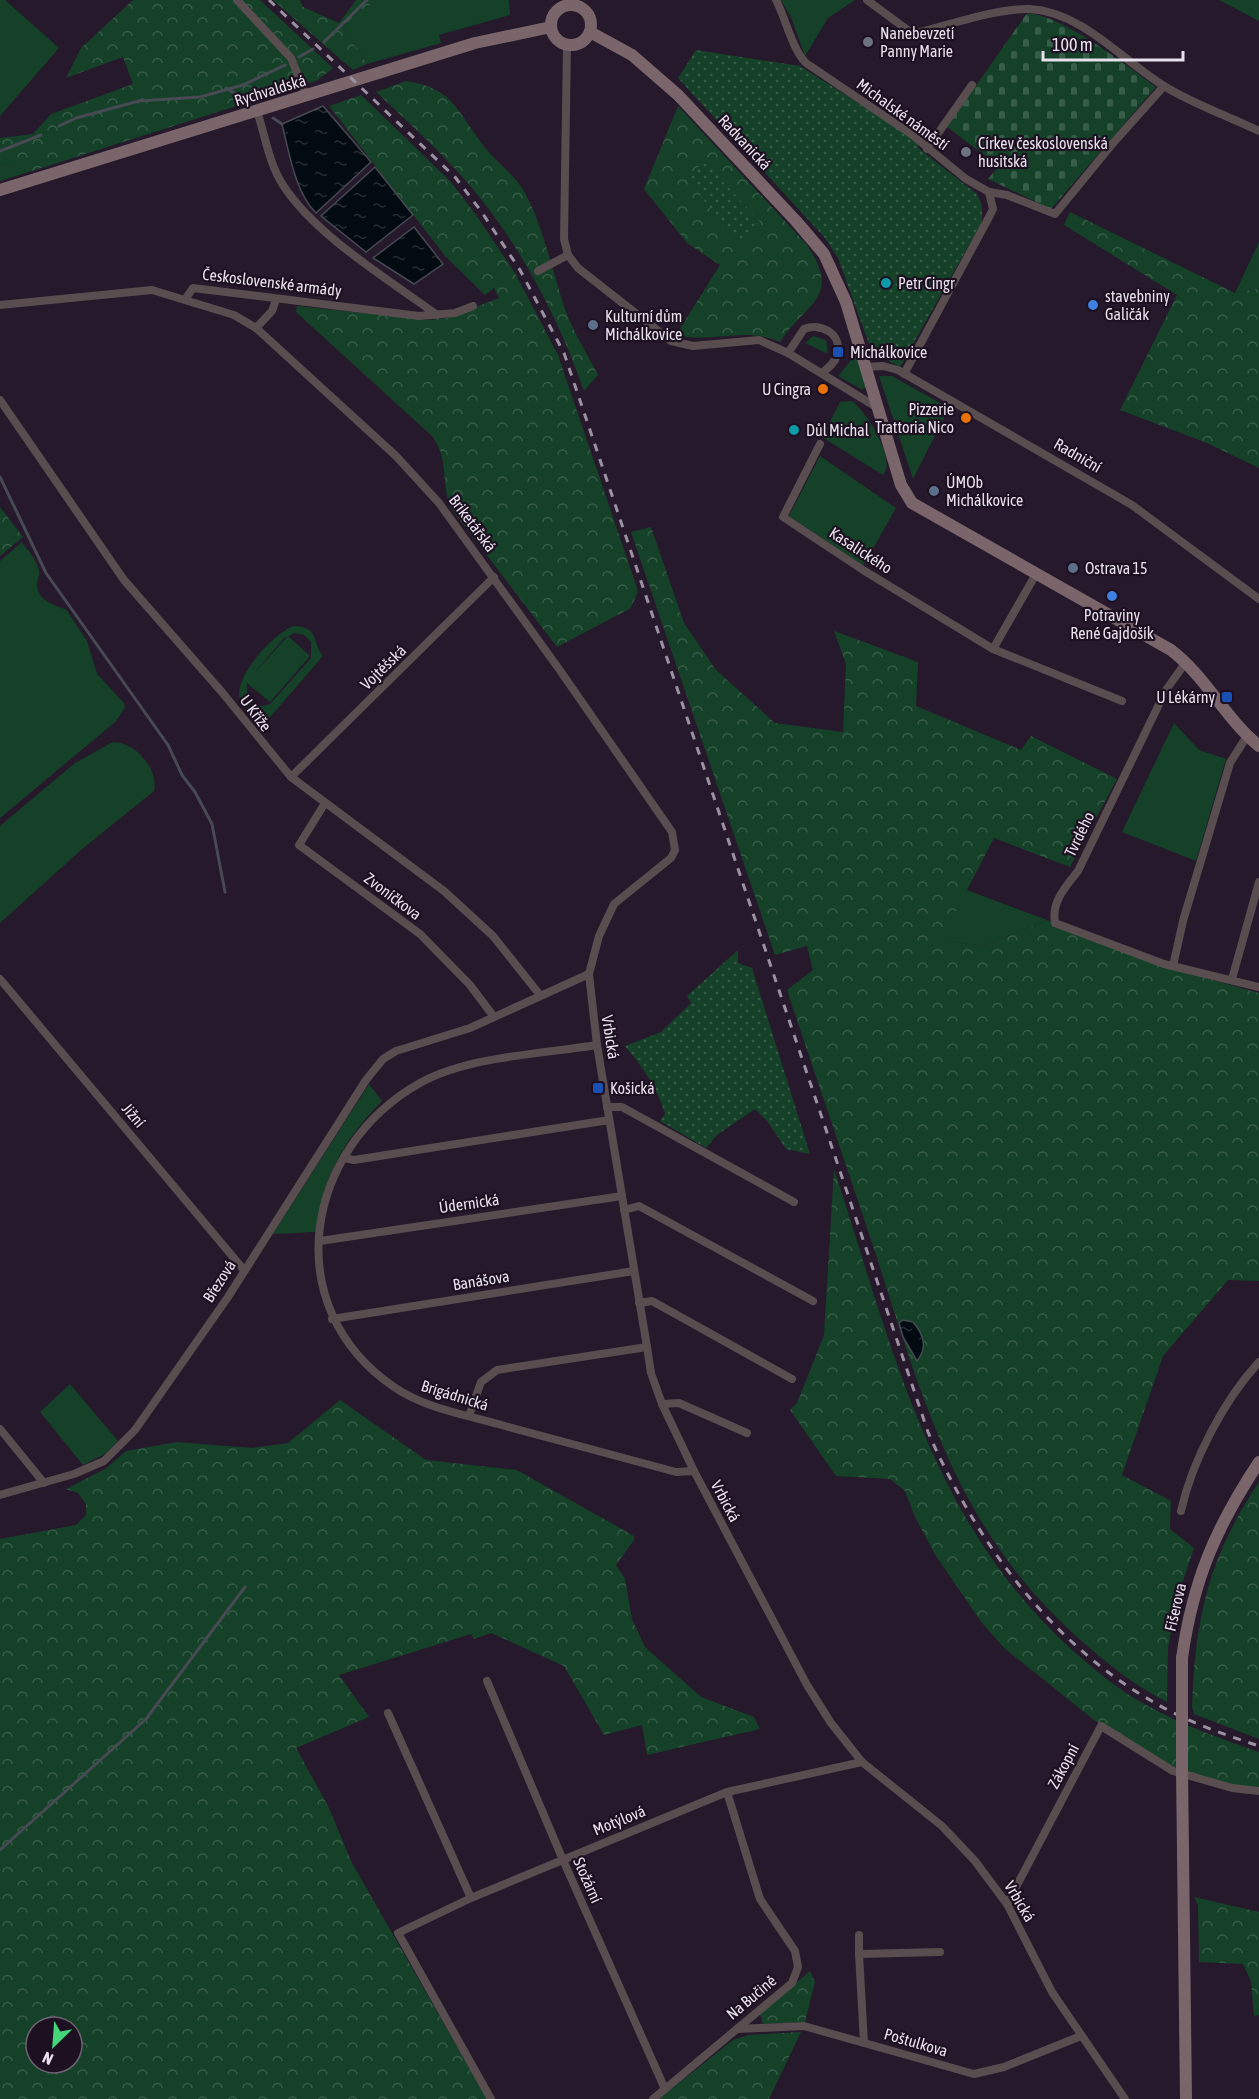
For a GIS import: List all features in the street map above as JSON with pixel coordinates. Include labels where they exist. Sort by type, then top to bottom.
[{"type":"street","points":[[237,0],[291,58],[306,95]]},
{"type":"street","name":"Michalské náměstí","points":[[776,0],[790,28],[799,56],[810,66],[911,134],[966,179],[989,192],[1008,195],[1055,214],[1164,86]]},
{"type":"street","points":[[867,0],[913,34],[1013,10],[1042,11],[1088,31],[1164,86],[1259,131]]},
{"type":"street","points":[[569,2],[587,13],[591,25],[590,32],[581,42],[567,44],[556,38],[551,27],[556,12],[569,2]]},
{"type":"street","name":"Rychvaldská","points":[[0,190],[475,43],[551,27]]},
{"type":"street","name":"Radvanická","points":[[590,32],[632,55],[686,103],[810,236],[830,265],[846,302],[867,367]]},
{"type":"street","points":[[567,44],[564,239],[568,255],[578,268],[671,341],[693,346],[759,340],[788,353],[879,409]]},
{"type":"street","points":[[927,149],[972,85]]},
{"type":"street","points":[[257,111],[276,172],[298,205],[324,230],[437,316],[473,306]]},
{"type":"street","points":[[904,374],[993,209],[989,192]]},
{"type":"street","points":[[538,271],[568,255]]},
{"type":"street","name":"Československé armády","points":[[0,305],[137,289],[186,298],[194,288],[276,300],[437,316]]},
{"type":"street","name":"Briketářská","points":[[186,298],[234,315],[256,328],[418,478],[494,577],[672,832]]},
{"type":"street","points":[[256,328],[272,311],[276,300]]},
{"type":"street","points":[[788,353],[804,329],[816,326],[828,330],[836,339],[838,352],[833,363],[822,374]]},
{"type":"street","name":"Radniční","points":[[867,367],[883,366],[904,374],[1132,505],[1259,599]]},
{"type":"street","points":[[867,367],[901,485],[912,503],[1157,641],[1186,662],[1247,736],[1259,746]]},
{"type":"street","name":"U Kříže","points":[[0,400],[124,580],[215,684],[291,777],[426,876],[460,905],[498,942],[540,995]]},
{"type":"street","name":"Kasalického","points":[[820,444],[783,517],[863,570],[993,649],[1122,701]]},
{"type":"street","points":[[993,649],[1035,574]]},
{"type":"street","name":"Vojtěšská","points":[[291,777],[494,577]]},
{"type":"street","name":"Tvrdého","points":[[1173,966],[1055,923],[1054,917],[1060,894],[1078,871],[1166,690],[1186,662]]},
{"type":"street","points":[[1247,736],[1230,763],[1183,921],[1173,966],[1259,987]]},
{"type":"street","name":"Zvoníčkova","points":[[325,802],[298,844],[420,934],[470,985],[494,1017]]},
{"type":"street","name":"Vrbická","points":[[672,832],[675,850],[671,858],[614,904],[599,936],[589,974],[597,1045],[646,1347],[651,1373],[662,1404],[694,1471],[807,1685],[831,1723],[862,1762],[942,1826],[975,1861],[1007,1904],[1052,1992],[1125,2099]]},
{"type":"street","points":[[1232,979],[1257,900],[1259,882]]},
{"type":"street","points":[[494,1017],[589,974]]},
{"type":"street","name":"Jižní","points":[[0,979],[244,1270]]},
{"type":"street","name":"Březová","points":[[0,1495],[44,1483],[104,1461],[135,1430],[244,1270],[366,1080],[383,1059],[396,1051],[494,1017]]},
{"type":"street","name":"Brigádnická","points":[[597,1045],[473,1065],[444,1072],[422,1082],[389,1104],[370,1122],[344,1158],[326,1201],[320,1240],[320,1279],[333,1319],[353,1351],[392,1386],[419,1401],[676,1472],[694,1471]]},
{"type":"street","points":[[607,1107],[622,1107],[794,1202]]},
{"type":"street","points":[[344,1158],[354,1160],[609,1120]]},
{"type":"street","name":"Údernická","points":[[320,1240],[622,1196]]},
{"type":"street","points":[[624,1210],[639,1206],[813,1301]]},
{"type":"street","name":"Banášova","points":[[333,1319],[634,1270]]},
{"type":"street","points":[[639,1303],[652,1301],[792,1379]]},
{"type":"street","points":[[470,1416],[481,1382],[497,1370],[646,1347]]},
{"type":"street","points":[[1181,1511],[1186,1487],[1223,1411],[1235,1391],[1259,1362]]},
{"type":"street","points":[[662,1404],[679,1403],[747,1433]]},
{"type":"street","points":[[0,1429],[44,1483]]},
{"type":"street","name":"Fišerova","points":[[1186,2099],[1182,1658],[1190,1608],[1202,1567],[1230,1510],[1259,1462]]},
{"type":"street","name":"Stožární","points":[[487,1681],[563,1860],[665,2089]]},
{"type":"street","points":[[388,1713],[471,1898]]},
{"type":"street","name":"Zákopní","points":[[1007,1904],[1101,1726],[1164,1767],[1182,1772]]},
{"type":"street","name":"Motýlová","points":[[491,2099],[398,1933],[471,1898],[728,1792],[862,1762]]},
{"type":"street","points":[[1182,1772],[1232,1788],[1259,1791]]},
{"type":"street","name":"Na Bučině","points":[[653,2099],[792,1983],[798,1967],[795,1951],[760,1899],[728,1792]]},
{"type":"street","points":[[859,1935],[864,2043]]},
{"type":"street","points":[[859,1954],[940,1952]]},
{"type":"street","name":"Poštulkova","points":[[737,2029],[804,2026],[974,2074],[1004,2067],[1081,2036]]},
{"type":"green space","points":[[0,0],[5,0],[59,48],[0,116]]},
{"type":"green space","points":[[133,0],[260,0],[333,68],[318,80],[32,171],[0,164],[0,138],[33,134],[51,114],[133,84],[123,57],[66,78],[81,48]]},
{"type":"green space","points":[[273,0],[300,0],[303,7],[339,23],[356,0],[378,0],[358,12],[343,27],[367,64],[353,70]]},
{"type":"green space","points":[[378,0],[509,0],[510,15],[439,35],[441,43],[367,64],[343,27],[358,12]]},
{"type":"green space","points":[[781,0],[855,0],[828,18],[805,56],[791,17]]},
{"type":"green space","points":[[1219,0],[1259,0],[1259,21]]},
{"type":"green space","points":[[1027,13],[1042,16],[1076,32],[1156,87],[1051,209],[988,179],[999,166],[947,127]]},
{"type":"green space","points":[[696,50],[800,66],[919,142],[918,148],[977,194],[982,206],[982,222],[900,367],[872,352],[838,258],[825,238],[678,78]]},
{"type":"green space","points":[[406,81],[422,84],[444,95],[525,193],[543,235],[568,318],[598,375],[584,391],[561,332],[547,304],[532,275],[498,221],[458,172],[376,92]]},
{"type":"green space","points":[[361,95],[450,181],[476,215],[515,273],[558,355],[638,591],[631,608],[557,647],[450,507],[441,454],[433,437],[296,312],[297,306],[428,320],[447,318],[499,298],[494,288],[485,295],[446,257],[329,106]]},
{"type":"green space","points":[[678,106],[807,245],[817,263],[821,277],[821,289],[816,299],[780,342],[754,335],[702,338],[676,335],[720,265],[687,243],[644,189]]},
{"type":"green space","points":[[704,161],[761,223],[743,245],[721,223],[687,178]]},
{"type":"green space","points":[[0,164],[32,171],[0,181]]},
{"type":"green space","points":[[1070,212],[1235,293],[1259,288],[1259,468],[1207,443],[1120,410],[1177,295],[1064,225]]},
{"type":"green space","points":[[1259,242],[1259,288],[1235,293]]},
{"type":"green space","points":[[813,336],[826,340],[828,354],[805,343]]},
{"type":"green space","points":[[855,351],[866,388],[861,389],[838,376],[852,359]]},
{"type":"green space","points":[[879,376],[892,376],[949,408],[913,479]]},
{"type":"green space","points":[[852,401],[865,415],[878,436],[886,459],[883,475],[822,437],[840,402]]},
{"type":"green space","points":[[820,456],[896,508],[863,566],[789,516]]},
{"type":"green space","points":[[0,507],[23,537],[0,556]]},
{"type":"green space","points":[[651,527],[684,623],[716,670],[775,723],[843,732],[846,664],[834,631],[918,662],[916,706],[1021,750],[1031,736],[1117,779],[1070,867],[994,838],[941,940],[984,946],[1047,920],[1169,968],[1259,993],[1259,1281],[1228,1280],[1163,1356],[1122,1475],[1171,1501],[1170,1529],[1194,1548],[1177,1599],[1168,1648],[1167,1702],[1142,1688],[1108,1663],[1076,1636],[1035,1594],[1001,1551],[972,1506],[948,1459],[910,1359],[787,990],[813,970],[807,946],[775,955],[631,532]]},
{"type":"green space","points":[[22,542],[38,568],[37,584],[41,596],[52,604],[66,609],[87,641],[97,674],[124,703],[125,708],[115,722],[0,818],[0,561]]},
{"type":"green space","points":[[294,626],[308,629],[314,636],[323,656],[265,723],[259,718],[263,713],[246,708],[239,698],[241,684],[259,655],[284,631]],"holes":[[[295,633],[304,635],[311,642],[311,658],[270,704],[263,706],[254,704],[247,696],[247,683],[270,702],[310,656],[288,636]],[[288,636],[250,678],[284,638]]]},
{"type":"green space","points":[[1174,723],[1199,750],[1226,759],[1196,861],[1122,832]]},
{"type":"green space","points":[[113,742],[129,747],[144,758],[153,774],[154,791],[81,850],[0,923],[0,826],[75,763]]},
{"type":"green space","points":[[967,890],[1047,920],[984,946],[940,940]]},
{"type":"green space","points":[[738,950],[738,963],[752,968],[810,1154],[786,1149],[767,1121],[755,1109],[717,1135],[706,1148],[660,1121],[665,1114],[654,1087],[625,1046],[661,1032],[691,1003],[687,996]]},
{"type":"green space","points":[[369,1084],[382,1101],[356,1131],[337,1161],[324,1194],[316,1232],[273,1234]]},
{"type":"green space","points":[[834,1169],[875,1299],[920,1425],[948,1486],[982,1543],[1022,1598],[1070,1648],[1108,1680],[1128,1695],[1176,1720],[1259,1752],[1259,1788],[1235,1787],[1165,1765],[1094,1720],[1004,1648],[982,1623],[936,1556],[915,1517],[905,1491],[890,1479],[836,1476],[790,1410],[797,1403],[824,1335]]},
{"type":"green space","points":[[70,1384],[118,1441],[105,1454],[83,1465],[40,1412]]},
{"type":"green space","points":[[340,1400],[426,1460],[517,1470],[634,1536],[634,1540],[616,1565],[625,1579],[632,1619],[645,1647],[701,1697],[754,1717],[760,1729],[647,1755],[642,1725],[604,1735],[564,1666],[491,1633],[474,1639],[471,1634],[339,1675],[369,1717],[296,1748],[328,1806],[352,1863],[487,2099],[0,2099],[0,1539],[76,1525],[86,1515],[86,1504],[78,1493],[66,1489],[105,1469],[126,1451],[177,1442],[252,1448],[288,1443]]},
{"type":"green space","points":[[1259,1482],[1259,1739],[1194,1714],[1192,1707],[1197,1645],[1208,1589],[1228,1536]]},
{"type":"green space","points":[[1194,1897],[1259,1912],[1259,2015],[1254,2016],[1251,1981],[1243,1964],[1199,1962],[1198,1905]]},
{"type":"green space","points":[[810,1971],[815,1982],[805,2022],[763,2024],[760,2014]]},
{"type":"green space","points":[[801,2032],[769,2099],[659,2099],[733,2040],[748,2035]]},
{"type":"water","points":[[323,106],[371,162],[316,213],[298,183],[282,124]]},
{"type":"water","points":[[375,167],[413,215],[366,252],[321,216]]},
{"type":"water","points":[[414,227],[443,264],[414,284],[373,258]]},
{"type":"water","points":[[903,1320],[913,1322],[922,1336],[923,1351],[917,1361],[903,1337],[899,1323]]},
{"type":"waterway","points":[[324,42],[367,0]]},
{"type":"waterway","points":[[299,57],[313,49]]},
{"type":"waterway","points":[[59,126],[76,118],[139,101],[200,97],[243,85],[285,65]]},
{"type":"waterway","points":[[226,88],[247,101]]},
{"type":"waterway","points":[[273,118],[282,124]]},
{"type":"waterway","points":[[0,151],[41,135]]},
{"type":"waterway","points":[[0,477],[46,573],[168,745],[182,775],[195,792],[212,824],[225,892]]},
{"type":"waterway","points":[[0,1850],[146,1719],[245,1587]]},
{"type":"railway","points":[[269,0],[455,177],[481,211],[520,270],[564,353],[928,1432],[968,1511],[1018,1584],[1078,1648],[1113,1676],[1150,1700],[1203,1726],[1259,1746]]},
{"type":"place","name":"Nanebevzetí Panny Marie","points":[[868,42]]},
{"type":"place","name":"Církev československá husitská","points":[[966,152]]},
{"type":"place","name":"Petr Cingr","points":[[886,283]]},
{"type":"place","name":"stavebniny Galičák","points":[[1093,305]]},
{"type":"place","name":"Kulturní dům Michálkovice","points":[[593,325]]},
{"type":"place","name":"Michálkovice","points":[[838,352]]},
{"type":"place","name":"U Cingra","points":[[823,389]]},
{"type":"place","name":"Pizzerie Trattoria Nico","points":[[966,418]]},
{"type":"place","name":"Důl Michal","points":[[794,430]]},
{"type":"place","name":"ÚMOb Michálkovice","points":[[934,491]]},
{"type":"place","name":"Ostrava 15","points":[[1073,568]]},
{"type":"place","name":"Potraviny René Gajdošík","points":[[1112,596]]},
{"type":"place","name":"U Lékárny","points":[[1227,697]]},
{"type":"place","name":"Košická","points":[[598,1088]]}]
